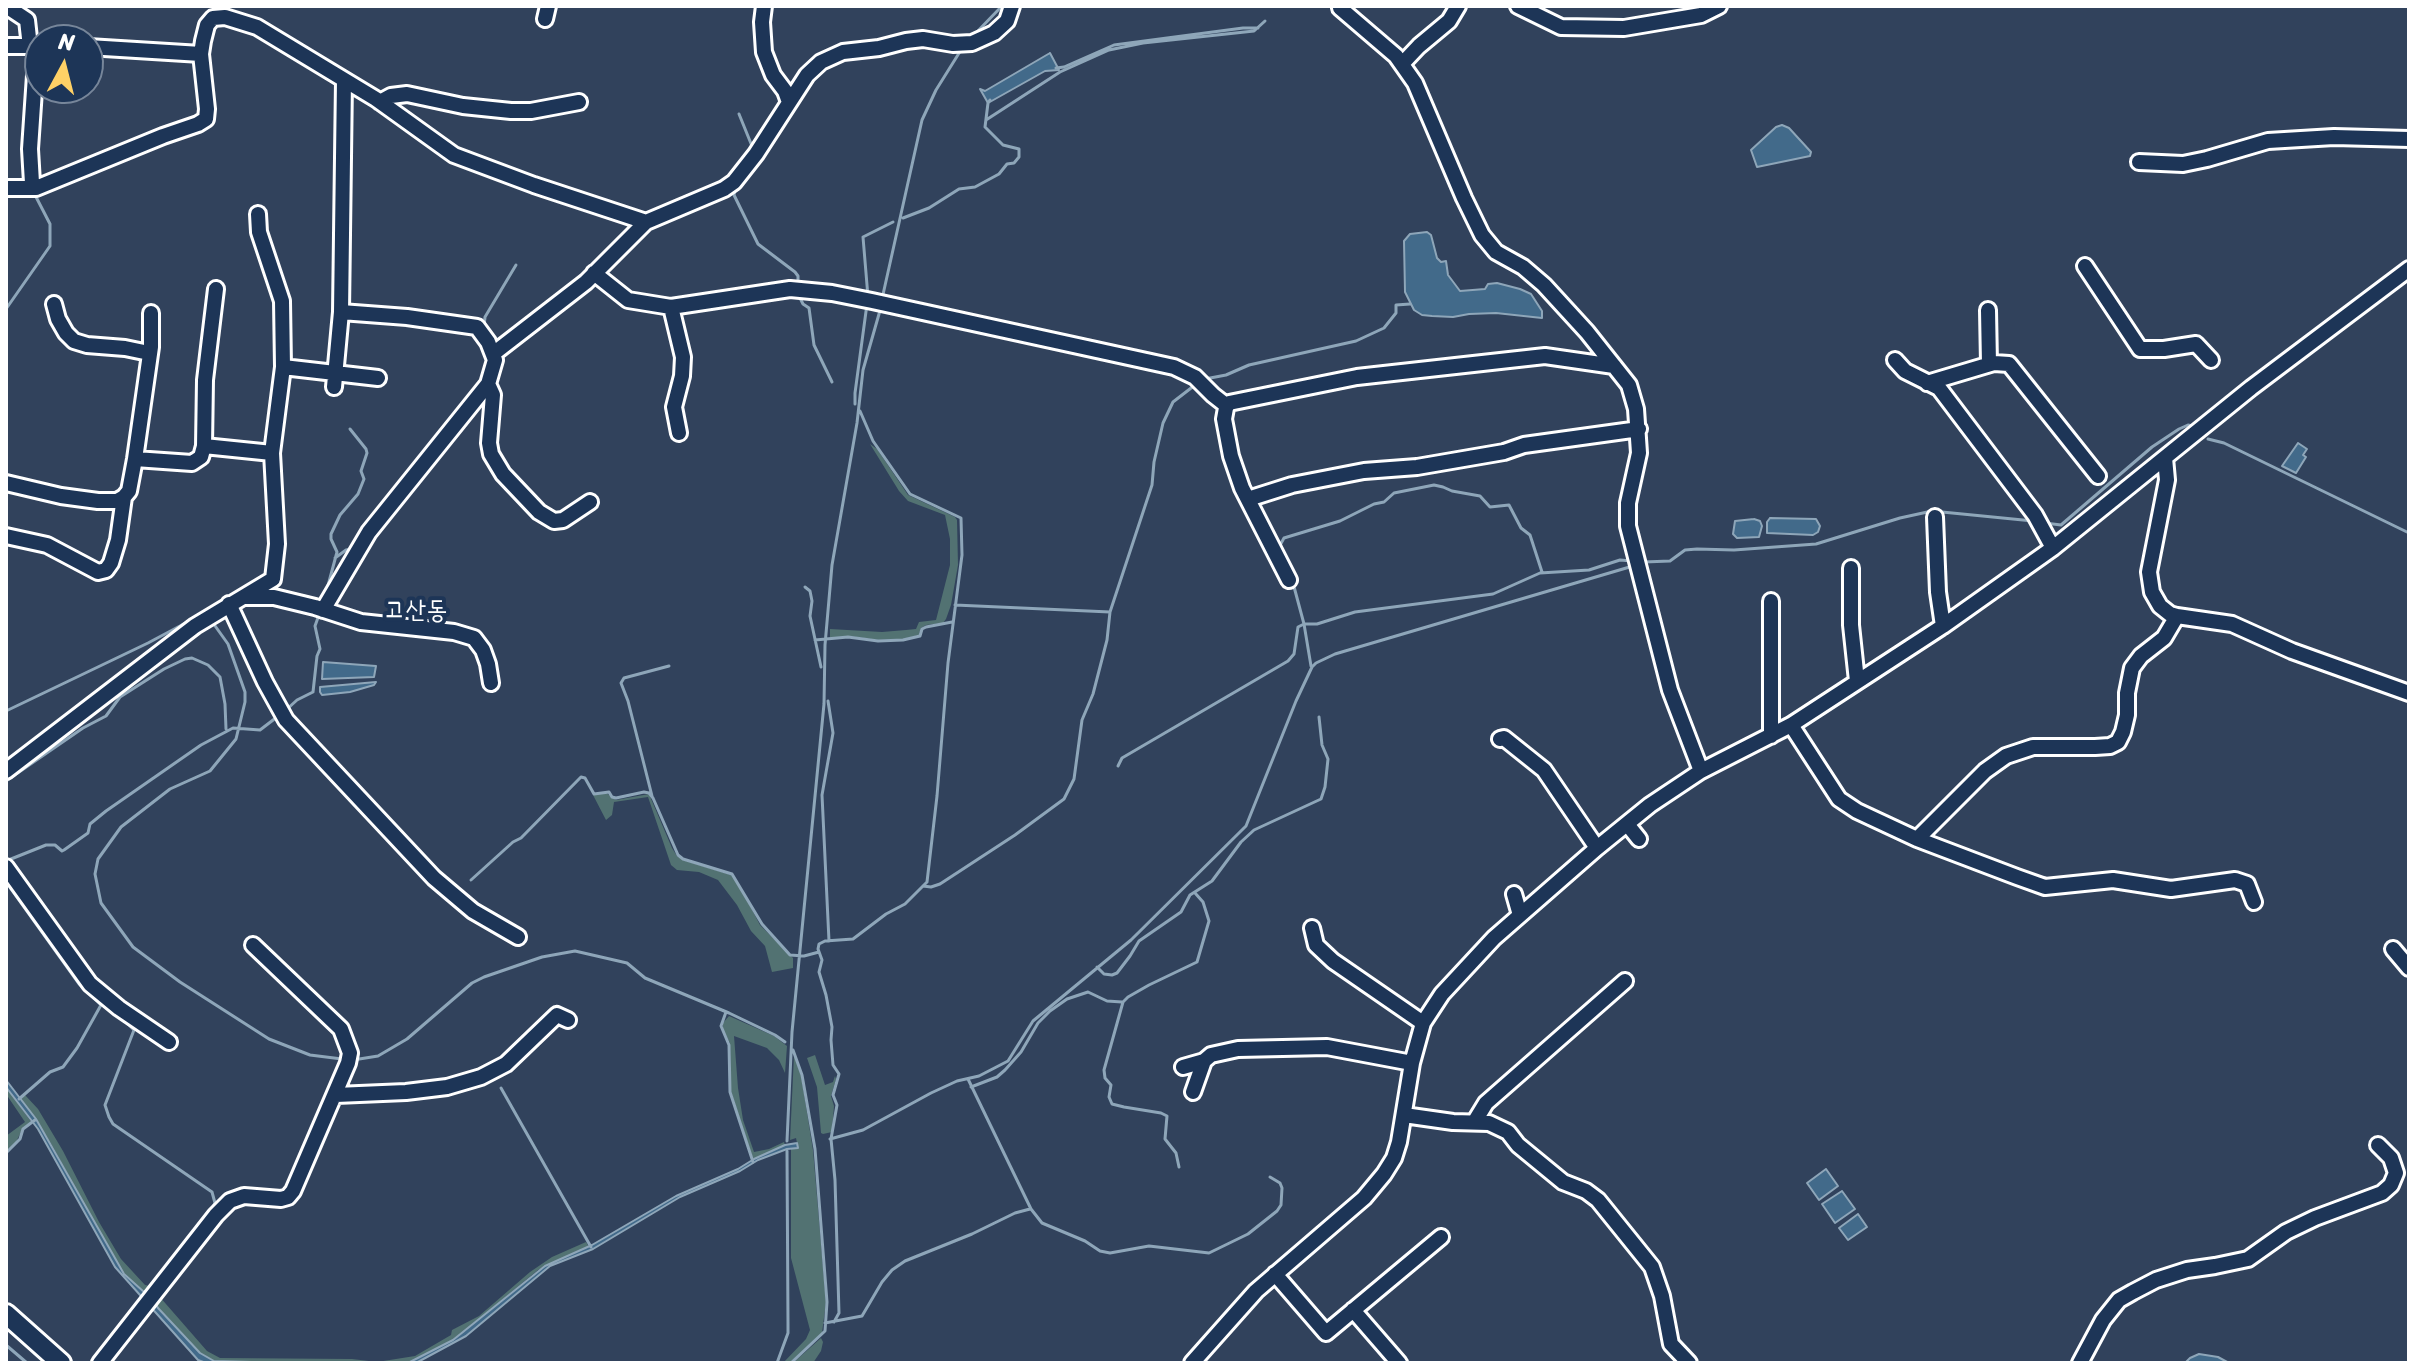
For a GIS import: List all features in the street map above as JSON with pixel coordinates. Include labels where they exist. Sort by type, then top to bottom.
[{"type":"main road","points":[[6,1314],[61,1363]]},
{"type":"street","points":[[6,6],[28,24]]},
{"type":"street","points":[[764,6],[764,52],[789,102]]},
{"type":"street","points":[[493,354],[594,273],[646,222],[734,182],[756,155],[807,75],[821,62],[843,52],[923,39],[953,44],[972,43],[994,33],[1007,21],[1012,6]]},
{"type":"street","points":[[1402,64],[1449,21],[1458,6]]},
{"type":"street","points":[[1518,6],[1561,27],[1624,28],[1701,15],[1719,6]]},
{"type":"street","points":[[1340,8],[1396,56],[1415,83],[1482,235],[1496,252],[1523,267],[1544,285],[1629,385],[1639,429],[1639,453],[1628,503],[1628,526],[1670,690],[1701,771]]},
{"type":"street","points":[[6,188],[36,188],[206,119],[201,54],[207,25],[213,18],[225,17],[257,27],[380,102],[454,155],[646,222]]},
{"type":"street","points":[[104,48],[201,54]]},
{"type":"street","points":[[334,380],[341,312],[344,80]]},
{"type":"street","points":[[380,102],[391,96],[407,94],[463,106],[511,111],[531,111],[579,102]]},
{"type":"street","points":[[33,104],[30,170],[36,188]]},
{"type":"street","points":[[2139,162],[2183,164],[2268,141],[2334,137],[2409,139]]},
{"type":"street","points":[[6,771],[195,626],[273,579],[277,544],[272,453],[283,367],[282,301],[259,232],[258,214]]},
{"type":"street","points":[[2085,266],[2140,349],[2196,344],[2211,360]]},
{"type":"street","points":[[1192,1363],[1256,1291],[1364,1198],[1384,1174],[1394,1158],[1423,1023],[1442,994],[1520,915],[1650,805],[1701,771],[1791,725],[1943,626],[2053,548],[2251,388],[2409,269]]},
{"type":"street","points":[[594,273],[628,300],[671,307],[790,289],[832,293],[1174,367],[1195,377],[1227,406]]},
{"type":"street","points":[[135,459],[192,463],[201,457],[204,446],[205,380],[216,289]]},
{"type":"street","points":[[54,304],[58,319],[74,341],[149,353]]},
{"type":"street","points":[[671,307],[683,357],[674,407],[679,433]]},
{"type":"street","points":[[1988,310],[1989,364]]},
{"type":"street","points":[[323,610],[369,532],[488,384],[495,360],[477,327],[341,312]]},
{"type":"street","points":[[6,483],[98,501],[117,501],[124,497],[129,491],[135,459],[151,347],[151,313]]},
{"type":"street","points":[[1289,580],[1248,499],[1231,456],[1224,419],[1227,406],[1235,401],[1357,377],[1484,362],[1545,356],[1614,366]]},
{"type":"street","points":[[1895,360],[1905,371],[1939,388],[2035,515],[2053,548]]},
{"type":"street","points":[[1927,383],[1989,364],[2009,364],[2098,476]]},
{"type":"street","points":[[283,367],[334,380],[378,378]]},
{"type":"street","points":[[488,384],[493,395],[489,443],[494,463],[503,474],[539,512],[554,521],[563,520],[590,502]]},
{"type":"street","points":[[1248,499],[1292,485],[1364,471],[1417,467],[1504,452],[1524,445],[1639,429]]},
{"type":"street","points":[[204,446],[272,453]]},
{"type":"street","points":[[2165,458],[2167,480],[2149,572],[2149,582],[2160,606],[2177,616],[2232,624],[2292,651],[2409,693]]},
{"type":"street","points":[[6,536],[47,545],[98,572],[106,570],[118,540],[124,497]]},
{"type":"street","points":[[1935,517],[1938,592],[1943,626]]},
{"type":"street","points":[[1851,568],[1851,625],[1857,681]]},
{"type":"street","points":[[246,597],[274,597],[361,622],[454,632],[474,638],[488,664],[491,683]]},
{"type":"street","points":[[1771,601],[1771,736]]},
{"type":"street","points":[[229,604],[286,720],[434,878],[473,911],[518,937]]},
{"type":"street","points":[[1917,839],[1985,771],[2006,756],[2033,747],[2095,747],[2118,742],[2127,715],[2132,668],[2141,656],[2164,638],[2177,616]]},
{"type":"street","points":[[1791,725],[1839,799],[1857,811],[1917,839],[2045,887],[2113,880],[2171,889],[2235,880],[2247,884],[2254,902]]},
{"type":"street","points":[[1500,739],[1504,738],[1544,770],[1597,848]]},
{"type":"street","points":[[1627,824],[1639,839]]},
{"type":"street","points":[[6,867],[90,984],[169,1042]]},
{"type":"street","points":[[1514,894],[1520,915]]},
{"type":"street","points":[[1312,928],[1316,945],[1333,961],[1423,1023]]},
{"type":"street","points":[[100,1363],[230,1201],[244,1196],[288,1197],[336,1095],[350,1053],[341,1029],[253,945]]},
{"type":"street","points":[[2393,949],[2409,968]]},
{"type":"street","points":[[1475,1121],[1486,1103],[1625,981]]},
{"type":"street","points":[[336,1095],[447,1087],[481,1077],[506,1064],[557,1015],[568,1020]]},
{"type":"street","points":[[1183,1067],[1204,1061],[1211,1055],[1238,1049],[1304,1046],[1327,1047],[1412,1063]]},
{"type":"street","points":[[1193,1092],[1204,1061]]},
{"type":"street","points":[[1404,1115],[1489,1123],[1508,1132],[1518,1145],[1563,1182],[1586,1191],[1598,1200],[1652,1267],[1662,1296],[1671,1344],[1689,1363]]},
{"type":"street","points":[[2080,1363],[2103,1320],[2119,1300],[2133,1292],[2156,1280],[2187,1270],[2248,1259],[2286,1232],[2382,1193],[2391,1185],[2396,1173],[2391,1158],[2378,1145]]},
{"type":"street","points":[[1275,1274],[1326,1333],[1441,1237]]},
{"type":"street","points":[[1353,1310],[1399,1363]]},
{"type":"green space","points":[[870,444],[877,449],[908,495],[957,520],[958,565],[951,605],[943,623],[926,625],[919,635],[878,640],[849,636],[830,638],[830,629],[906,630],[916,629],[919,622],[936,620],[950,565],[950,539],[945,515],[908,501]]},
{"type":"green space","points":[[605,792],[616,800],[649,794],[677,856],[736,879],[760,925],[793,958],[793,968],[772,972],[765,946],[751,931],[718,880],[699,872],[677,870],[671,865],[648,797],[614,802],[612,815],[606,820],[593,795]]},
{"type":"green space","points":[[729,1016],[774,1036],[787,1046],[785,1073],[779,1060],[767,1048],[734,1036],[743,1120],[754,1152],[784,1142],[785,1145],[753,1159],[731,1092],[730,1043],[723,1030],[723,1023]]},
{"type":"green space","points":[[794,1055],[801,1075],[813,1150],[826,1302],[822,1333],[790,1363],[783,1363],[806,1339],[810,1330],[791,1258],[791,1149],[798,1148],[796,1138],[790,1140]]},
{"type":"green space","points":[[815,1055],[825,1085],[833,1082],[835,1076],[836,1079],[831,1096],[834,1106],[832,1132],[823,1134],[817,1087],[807,1058]]},
{"type":"green space","points":[[6,1087],[32,1123],[23,1128],[15,1144],[6,1151],[6,1136],[25,1122],[6,1094]]},
{"type":"green space","points":[[25,1095],[38,1109],[63,1151],[121,1259],[145,1285],[150,1286],[146,1294],[127,1278],[116,1262],[53,1147],[20,1099]]},
{"type":"green space","points":[[586,1242],[589,1247],[538,1270],[453,1340],[408,1363],[214,1361],[200,1353],[154,1301],[159,1296],[207,1351],[220,1358],[377,1362],[415,1356],[451,1335],[452,1330],[479,1316],[552,1257]]},
{"type":"green space","points":[[821,1338],[821,1351],[813,1363],[793,1363]]},
{"type":"water","points":[[1050,53],[1059,70],[1045,71],[988,103],[980,89],[985,91]]},
{"type":"water","points":[[1782,125],[1789,128],[1811,152],[1810,156],[1757,167],[1751,150]]},
{"type":"water","points":[[1427,232],[1431,235],[1437,258],[1441,262],[1446,261],[1448,275],[1460,291],[1485,289],[1488,284],[1497,283],[1520,289],[1531,294],[1542,311],[1542,318],[1496,313],[1432,316],[1414,310],[1405,292],[1404,241],[1410,234]]},
{"type":"water","points":[[2298,443],[2307,449],[2303,455],[2306,457],[2296,473],[2282,466]]},
{"type":"water","points":[[1770,518],[1816,519],[1820,526],[1813,535],[1767,533]]},
{"type":"water","points":[[1735,521],[1760,521],[1762,526],[1759,537],[1737,538],[1733,534]]},
{"type":"water","points":[[323,662],[376,666],[374,677],[322,679]]},
{"type":"water","points":[[376,682],[350,692],[322,695],[320,692],[320,687]]},
{"type":"water","points":[[6,1080],[36,1119],[124,1274],[154,1301],[200,1353],[214,1361],[289,1363],[206,1363],[198,1360],[115,1267],[38,1129],[6,1087]]},
{"type":"water","points":[[797,1143],[798,1148],[758,1160],[680,1197],[593,1249],[550,1266],[466,1336],[416,1363],[408,1363],[453,1340],[545,1266],[592,1245],[676,1196],[785,1145]]},
{"type":"water","points":[[1826,1169],[1838,1186],[1819,1200],[1807,1183]]},
{"type":"water","points":[[1842,1191],[1855,1209],[1835,1223],[1822,1204]]},
{"type":"water","points":[[1858,1214],[1867,1227],[1848,1240],[1839,1228]]},
{"type":"water","points":[[2199,1354],[2218,1357],[2229,1363],[2185,1363]]},
{"type":"waterway","points":[[974,35],[1002,6]]},
{"type":"waterway","points":[[986,120],[1060,72],[1109,50],[1143,43],[1254,31],[1265,21]]},
{"type":"waterway","points":[[1056,68],[1114,45],[1258,28]]},
{"type":"waterway","points":[[882,299],[922,120],[961,50]]},
{"type":"waterway","points":[[903,218],[929,208],[959,189],[975,187],[999,174],[1007,164],[1014,163],[1019,157],[1019,149],[1003,145],[985,127],[990,100]]},
{"type":"waterway","points":[[739,114],[754,151]]},
{"type":"waterway","points":[[735,190],[734,195],[758,244],[795,272],[798,285]]},
{"type":"waterway","points":[[6,309],[50,246],[50,224],[34,193]]},
{"type":"waterway","points":[[868,297],[863,237],[893,222]]},
{"type":"waterway","points":[[484,327],[485,317],[516,265]]},
{"type":"waterway","points":[[799,296],[809,308],[814,345],[832,382]]},
{"type":"waterway","points":[[855,404],[867,304]]},
{"type":"waterway","points":[[1205,379],[1226,375],[1249,365],[1356,341],[1384,328],[1396,313],[1396,305],[1410,304]]},
{"type":"waterway","points":[[787,1141],[792,1032],[824,704],[832,565],[863,370],[881,307]]},
{"type":"waterway","points":[[955,605],[1110,612],[1152,485],[1163,423],[1173,402],[1195,385]]},
{"type":"waterway","points":[[834,1322],[839,1313],[831,1139],[837,1105],[833,1095],[839,1074],[833,1065],[832,1027],[819,972],[822,960],[818,949],[819,944],[825,941],[853,939],[905,904],[927,882],[948,663],[962,555],[961,518],[910,494],[873,441],[860,411]]},
{"type":"waterway","points":[[2045,523],[2061,525],[2152,447],[2179,429],[2193,426]]},
{"type":"waterway","points":[[326,593],[337,552],[331,534],[340,515],[358,494],[364,479],[361,471],[366,449],[350,429]]},
{"type":"waterway","points":[[2208,439],[2224,443],[2409,533]]},
{"type":"waterway","points":[[1279,547],[1284,538],[1340,521],[1384,502],[1394,493],[1434,485],[1480,496],[1490,507],[1509,505],[1521,528],[1530,535],[1542,572]]},
{"type":"waterway","points":[[1644,562],[1670,561],[1685,550],[1816,544],[1932,511],[2033,521]]},
{"type":"waterway","points":[[335,558],[352,549]]},
{"type":"waterway","points":[[1118,766],[1122,758],[1288,661],[1294,654],[1298,627],[1304,624],[1317,624],[1355,612],[1493,594],[1540,573],[1589,570],[1620,560],[1632,561]]},
{"type":"waterway","points":[[830,1139],[863,1130],[931,1093],[957,1081],[979,1076],[1008,1061],[1033,1021],[1131,940],[1246,826],[1296,701],[1316,663],[1335,654],[1633,566]]},
{"type":"waterway","points":[[1293,583],[1311,666]]},
{"type":"waterway","points":[[805,587],[810,591],[810,616],[821,667]]},
{"type":"waterway","points":[[286,710],[313,692],[320,649],[315,626],[320,612]]},
{"type":"waterway","points":[[923,886],[940,884],[1064,799],[1074,779],[1082,720],[1093,694],[1107,640],[1110,612]]},
{"type":"waterway","points":[[6,711],[193,619]]},
{"type":"waterway","points":[[815,640],[848,637],[903,640],[920,636],[926,627],[952,622]]},
{"type":"waterway","points":[[213,623],[228,644],[245,692],[236,739],[210,771],[170,789],[121,827],[98,859],[95,874],[101,903],[133,947],[180,982],[269,1039],[310,1055],[342,1059]]},
{"type":"waterway","points":[[6,781],[83,728],[106,716],[120,697],[185,659],[192,658],[208,665],[220,677],[226,729]]},
{"type":"waterway","points":[[652,796],[621,683],[624,678],[669,666]]},
{"type":"waterway","points":[[828,701],[833,733],[822,795],[829,941]]},
{"type":"waterway","points":[[6,861],[46,845],[55,845],[64,850],[88,833],[90,824],[106,811],[201,745],[233,728],[260,730],[277,717]]},
{"type":"waterway","points":[[1097,967],[1104,974],[1117,973],[1139,941],[1181,912],[1190,895],[1212,881],[1241,842],[1254,830],[1321,799],[1328,759],[1322,745],[1319,717]]},
{"type":"waterway","points":[[471,880],[521,838],[581,777],[585,778],[594,794],[609,792],[616,798],[649,793],[678,855],[732,874],[762,924],[790,955],[804,956],[819,952]]},
{"type":"waterway","points":[[6,882],[79,984],[108,1008]]},
{"type":"waterway","points":[[1179,1167],[1176,1153],[1165,1139],[1167,1116],[1112,1104],[1109,1097],[1111,1085],[1105,1078],[1104,1070],[1123,1002],[1149,985],[1197,962],[1209,921],[1203,902],[1195,893]]},
{"type":"waterway","points":[[353,1060],[378,1056],[407,1039],[472,983],[484,977],[542,957],[575,951],[627,963],[645,978],[729,1013],[785,1042]]},
{"type":"waterway","points":[[971,1087],[997,1077],[1005,1070],[1021,1052],[1038,1023],[1067,999],[1088,992],[1107,1001],[1122,1002]]},
{"type":"waterway","points":[[19,1099],[50,1072],[63,1067],[101,1005]]},
{"type":"waterway","points":[[726,1012],[721,1026],[729,1045],[730,1092],[753,1162]]},
{"type":"waterway","points":[[123,1019],[134,1030],[105,1105],[109,1117],[113,1124],[212,1192],[215,1203],[211,1211]]},
{"type":"waterway","points":[[791,1363],[825,1331],[827,1302],[815,1149],[802,1075],[793,1050]]},
{"type":"waterway","points":[[968,1079],[1031,1209],[1042,1223],[1085,1241],[1100,1251],[1110,1253],[1149,1246],[1209,1253],[1248,1234],[1277,1211],[1281,1205],[1282,1188],[1270,1177]]},
{"type":"waterway","points":[[501,1088],[591,1247]]},
{"type":"waterway","points":[[6,1153],[20,1139],[23,1129],[35,1120]]},
{"type":"waterway","points":[[777,1363],[788,1333],[787,1151]]},
{"type":"waterway","points":[[825,1323],[862,1316],[882,1282],[905,1261],[1030,1209]]},
{"type":"waterway","points":[[6,1345],[27,1363]]},
{"type":"district","name":"고산동","points":[[416,611]]}]
